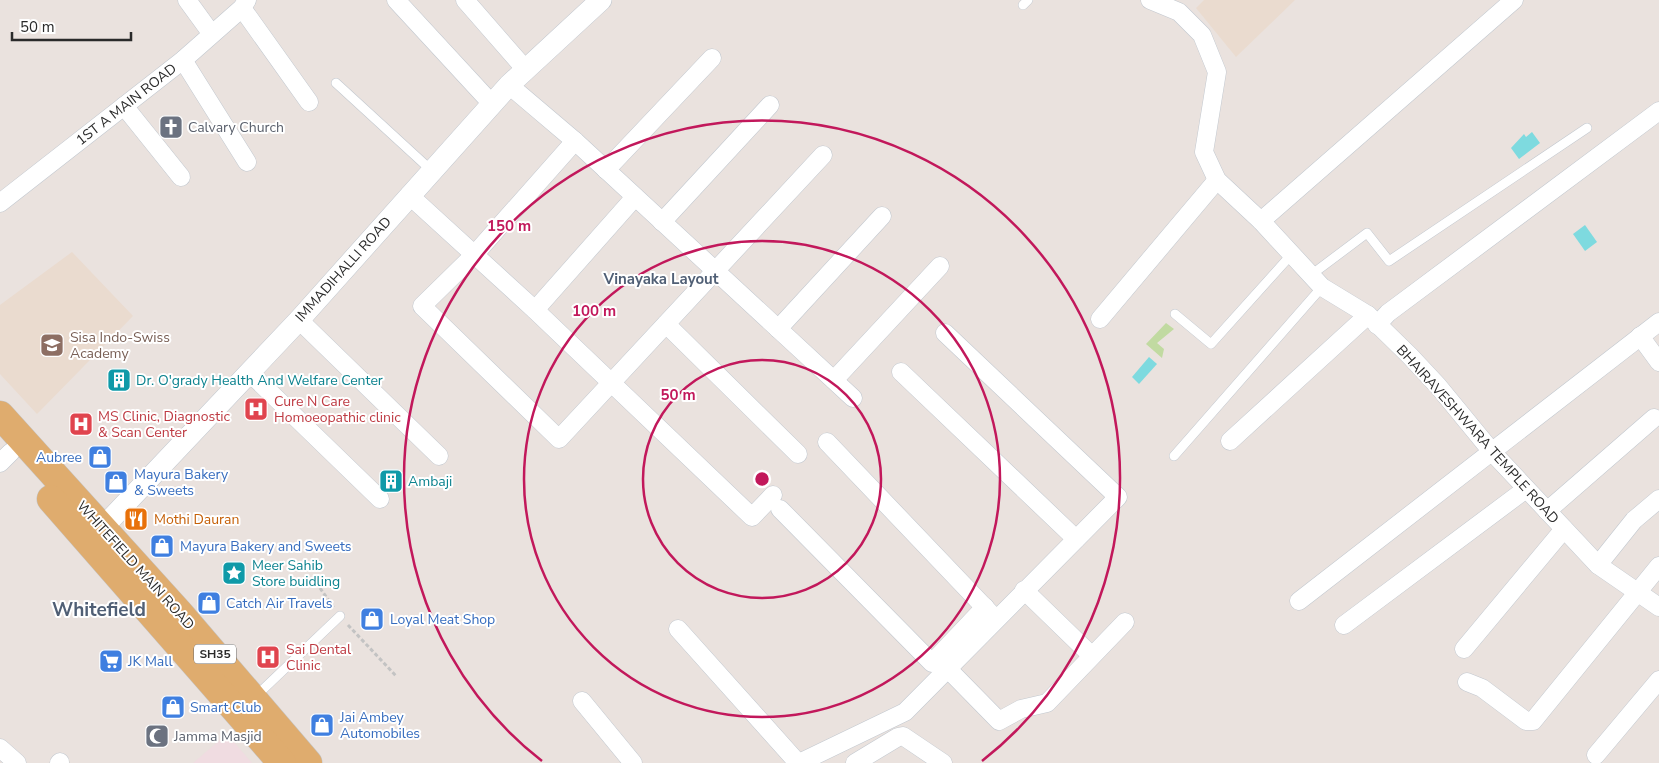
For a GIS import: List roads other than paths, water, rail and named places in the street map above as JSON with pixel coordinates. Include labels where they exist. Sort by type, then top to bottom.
[{"type":"main road","name":"WHITEFIELD MAIN ROAD","points":[[0,415],[276,761]]},
{"type":"main road","name":"WHITEFIELD MAIN ROAD","points":[[4,452],[96,535],[254,698],[308,763]]},
{"type":"street","points":[[187,0],[211,33]]},
{"type":"street","points":[[396,0],[492,104]]},
{"type":"street","points":[[465,0],[526,70]]},
{"type":"street","name":"BHAIRAVESHWARA TEMPLE ROAD","points":[[1150,0],[1185,6],[1202,35],[1217,72],[1204,152],[1217,180],[1261,222],[1317,281],[1373,320],[1438,386],[1493,453],[1598,565],[1659,607]]},
{"type":"street","points":[[1261,222],[1514,0]]},
{"type":"street","name":"IMMADIHALLI ROAD","points":[[96,535],[299,320],[509,85],[598,1]]},
{"type":"street","points":[[245,4],[309,102]]},
{"type":"street","name":"1ST A MAIN ROAD","points":[[0,203],[183,60],[245,4]]},
{"type":"street","points":[[606,170],[712,58]]},
{"type":"street","points":[[183,60],[247,162]]},
{"type":"street","points":[[509,85],[575,141],[853,398]]},
{"type":"street","points":[[662,222],[770,105]]},
{"type":"street","points":[[124,106],[181,177]]},
{"type":"street","points":[[1230,442],[1373,320],[1388,313],[1659,110]]},
{"type":"street","points":[[575,141],[475,254],[422,306],[559,439],[823,155]]},
{"type":"street","points":[[1100,319],[1217,180]]},
{"type":"street","points":[[409,195],[535,310],[752,518],[777,502],[932,663],[990,613],[1024,590],[1118,497],[945,334]]},
{"type":"street","points":[[535,310],[635,197]]},
{"type":"street","points":[[778,329],[882,216]]},
{"type":"street","points":[[834,380],[940,266]]},
{"type":"street","points":[[299,320],[439,456]]},
{"type":"street","points":[[1299,602],[1659,322]]},
{"type":"street","points":[[666,324],[798,454]]},
{"type":"street","points":[[1640,336],[1659,362]]},
{"type":"street","points":[[249,372],[380,499]]},
{"type":"street","points":[[901,372],[1076,539]]},
{"type":"street","points":[[1547,511],[1654,418]]},
{"type":"street","points":[[827,442],[990,613]]},
{"type":"street","points":[[1344,625],[1526,489]]},
{"type":"street","points":[[1598,565],[1634,520],[1659,500]]},
{"type":"street","points":[[1464,649],[1564,529]]},
{"type":"street","points":[[1467,682],[1482,688],[1526,721],[1533,721],[1639,593],[1659,566]]},
{"type":"street","points":[[1024,590],[1091,655]]},
{"type":"street","points":[[678,629],[799,763],[905,712],[947,668],[990,613]]},
{"type":"street","points":[[947,668],[999,721],[1021,709],[1046,703],[1124,622]]},
{"type":"street","points":[[1596,755],[1659,680]]},
{"type":"street","points":[[582,701],[633,763]]},
{"type":"street","points":[[855,763],[898,737],[904,736],[943,763]]},
{"type":"street","points":[[0,748],[17,763]]},
{"type":"lane","points":[[336,83],[432,171]]},
{"type":"lane","points":[[1174,456],[1317,281],[1367,233],[1389,261],[1587,128]]},
{"type":"lane","points":[[1175,314],[1211,344],[1291,255]]},
{"type":"lane","points":[[254,698],[340,616]]},
{"type":"water","points":[[1532,132],[1540,143],[1519,159],[1511,148],[1524,134],[1526,137]]},
{"type":"water","points":[[1585,225],[1597,242],[1585,251],[1573,234]]},
{"type":"water","points":[[1149,357],[1157,364],[1139,384],[1132,377]]},
{"type":"place","name":"Calvary Church","points":[[171,127]]},
{"type":"place","name":"Sisa Indo-Swiss Academy","points":[[52,345]]},
{"type":"place","name":"Dr. O'grady Health And Welfare Center","points":[[119,380]]},
{"type":"place","name":"Cure N Care Homoeopathic clinic","points":[[256,409]]},
{"type":"place","name":"MS Clinic, Diagnostic & Scan Center","points":[[81,424]]},
{"type":"place","name":"Aubree","points":[[100,457]]},
{"type":"place","name":"Ambaji","points":[[391,481]]},
{"type":"place","name":"Mayura Bakery & Sweets","points":[[116,482]]},
{"type":"place","name":"Mothi Dauran","points":[[136,519]]},
{"type":"place","name":"Mayura Bakery and Sweets","points":[[162,546]]},
{"type":"place","name":"Meer Sahib Store buidling","points":[[234,573]]},
{"type":"place","name":"Catch Air Travels","points":[[209,603]]},
{"type":"place","name":"Loyal Meat Shop","points":[[372,619]]},
{"type":"place","name":"Sai Dental Clinic","points":[[268,657]]},
{"type":"place","name":"JK Mall","points":[[111,661]]},
{"type":"place","name":"Smart Club","points":[[173,707]]},
{"type":"place","name":"Jai Ambey Automobiles","points":[[322,725]]},
{"type":"place","name":"Jamma Masjid","points":[[157,736]]},
{"type":"district","name":"Vinayaka Layout","points":[[661,279]]},
{"type":"district","name":"Whitefield","points":[[99,609]]}]
